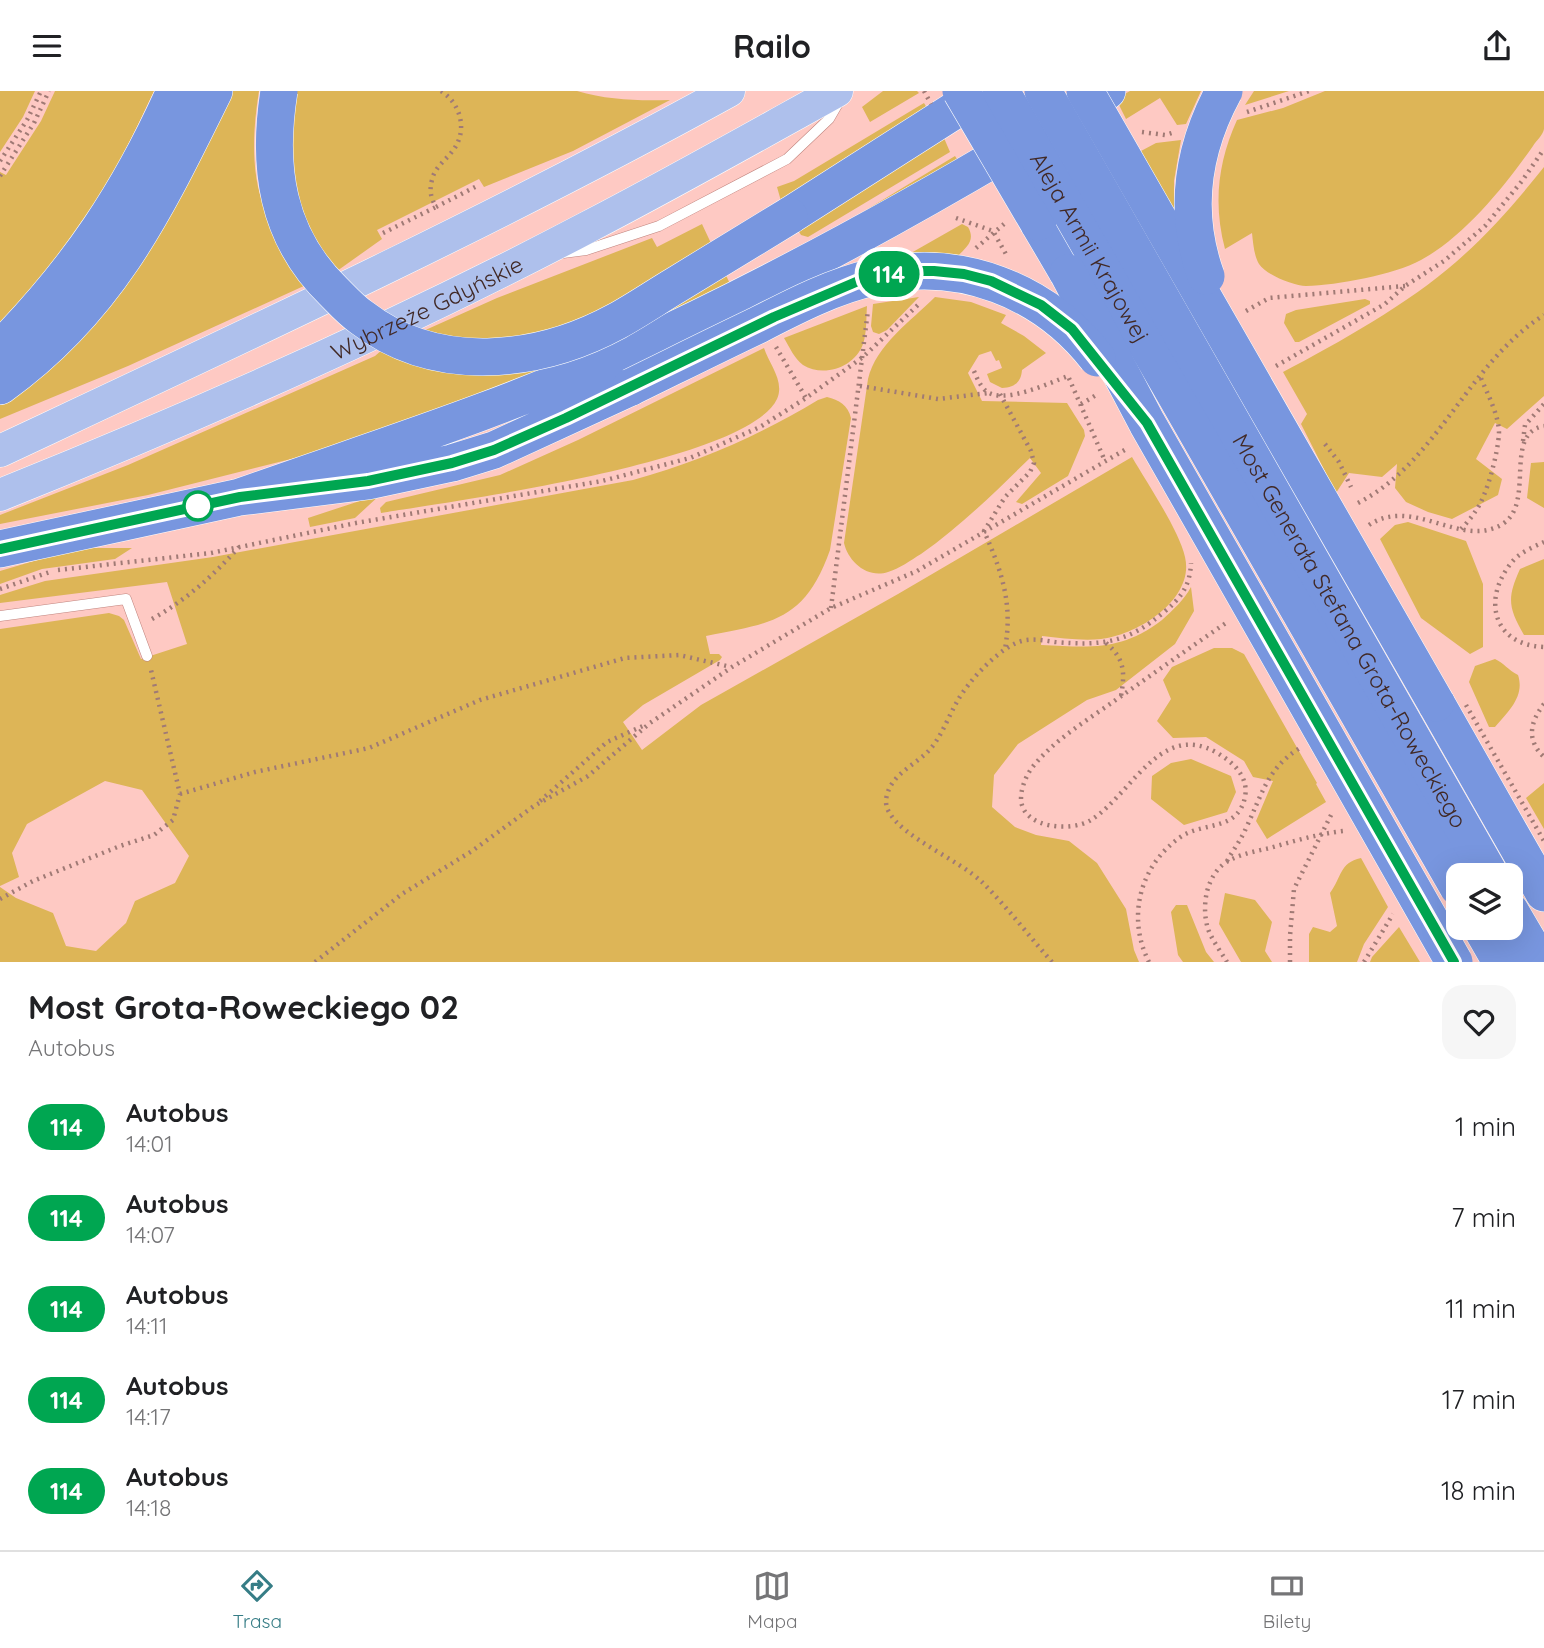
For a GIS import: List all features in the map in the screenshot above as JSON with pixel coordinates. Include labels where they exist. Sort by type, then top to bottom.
[{"type":"highway","points":[[0,349],[47,300],[91,244],[140,164],[175,91]]},
{"type":"highway","points":[[0,386],[46,349],[121,263],[160,200],[214,91]]},
{"type":"highway","points":[[279,91],[273,126],[274,177],[284,213],[313,269],[360,317],[401,340],[430,350],[492,358],[521,356],[583,336],[615,322],[789,216],[985,91]]},
{"type":"highway","points":[[961,91],[1068,273],[1138,441]]},
{"type":"highway","name":"Aleja Armii Krajowej","points":[[1000,91],[1179,405]]},
{"type":"highway","name":"Aleja Armii Krajowej","points":[[1043,91],[1211,386]]},
{"type":"highway","points":[[1085,91],[1544,893]]},
{"type":"highway","points":[[240,497],[499,405],[626,353],[804,266],[1005,154],[1107,91]]},
{"type":"highway","points":[[1235,101],[1208,123],[1195,166],[1192,192],[1194,225],[1205,274],[1244,367]]},
{"type":"highway","points":[[0,549],[240,497],[368,481],[452,463],[494,450],[840,288],[903,271],[964,274],[991,281],[1017,291],[1049,310],[1083,341],[1138,441],[1454,962]]},
{"type":"highway","name":"Most Generała Stefana Grota-Roweckiego","points":[[1211,386],[1483,863]]},
{"type":"highway","name":"Most Generała Stefana Grota-Roweckiego","points":[[1179,405],[1446,866]]},
{"type":"highway","points":[[1523,934],[1539,962]]},
{"type":"highway","points":[[1488,940],[1501,962]]},
{"type":"main road","points":[[0,451],[414,255],[604,159],[729,91]]},
{"type":"main road","name":"Wybrzeże Gdyńskie","points":[[0,495],[125,445],[250,390],[531,256],[673,182],[837,91]]},
{"type":"lane","points":[[531,256],[586,250],[659,226],[701,205],[786,159],[829,120],[846,91]]},
{"type":"lane","points":[[0,616],[126,599],[147,656]]},
{"type":"path","points":[[0,161],[27,120],[41,91]]},
{"type":"path","points":[[0,176],[34,123],[49,91]]},
{"type":"path","points":[[436,207],[430,196],[432,178],[454,148],[461,125],[459,111],[450,97],[441,91]]},
{"type":"path","points":[[1235,101],[1309,91]]},
{"type":"path","points":[[1139,132],[1165,135],[1179,131]]},
{"type":"path","points":[[383,233],[479,185]]},
{"type":"path","points":[[947,223],[958,217],[993,231],[1013,265]]},
{"type":"path","points":[[974,250],[1005,223]]},
{"type":"path","points":[[0,589],[52,571],[211,553],[356,523],[602,481],[690,458],[760,427],[806,398],[863,358],[923,299]]},
{"type":"path","points":[[534,806],[588,776],[650,723],[732,667],[831,608],[869,300]]},
{"type":"path","points":[[1358,503],[1381,491],[1425,447],[1480,376],[1516,336],[1544,315]]},
{"type":"path","points":[[774,343],[806,398]]},
{"type":"path","points":[[974,371],[981,386],[989,393]]},
{"type":"path","points":[[860,386],[938,399],[989,393],[1022,393],[1068,376],[1105,461]]},
{"type":"path","points":[[1461,529],[1477,511],[1484,494],[1499,432],[1480,376]]},
{"type":"path","points":[[1096,389],[1104,401]]},
{"type":"path","points":[[1000,394],[1031,451],[1034,463],[1030,472],[1005,497],[984,531],[997,561],[1009,607],[1005,650]]},
{"type":"path","points":[[1368,525],[1390,516],[1408,515],[1479,531],[1505,522],[1518,504],[1525,425],[1544,404]]},
{"type":"path","points":[[1523,445],[1528,433],[1544,425]]},
{"type":"path","points":[[1544,542],[1513,559],[1504,573],[1496,600],[1496,615],[1501,628],[1519,644],[1544,647]]},
{"type":"path","points":[[138,627],[182,601],[213,576],[240,547]]},
{"type":"path","points":[[1052,962],[981,882],[899,825],[889,814],[886,805],[889,789],[895,778],[932,746],[967,686],[1005,650],[1020,641],[1031,639],[1065,643],[1105,642],[1125,638],[1141,629],[1184,593],[1190,578],[1191,552],[1198,563]]},
{"type":"path","points":[[1149,962],[1138,935],[1137,908],[1141,888],[1149,870],[1163,852],[1183,835],[1227,823],[1239,811],[1245,797],[1245,786],[1243,776],[1236,766],[1219,754],[1196,746],[1183,745],[1167,750],[1152,760],[1093,819],[1079,826],[1053,826],[1028,816],[1021,803],[1022,786],[1031,770],[1066,735],[1232,621],[1226,612]]},
{"type":"path","points":[[1105,642],[1117,652],[1124,664],[1121,696]]},
{"type":"path","points":[[180,794],[255,772],[369,748],[480,700],[625,658],[679,655],[732,667]]},
{"type":"path","points":[[0,899],[33,881],[154,835],[173,820],[180,794],[147,656]]},
{"type":"path","points":[[1544,704],[1531,728],[1531,739],[1536,750],[1544,757]]},
{"type":"path","points":[[316,962],[402,894],[472,851],[534,806],[607,741],[650,723]]},
{"type":"path","points":[[1227,962],[1209,930],[1205,914],[1209,884],[1245,831],[1275,768],[1288,755],[1312,741]]},
{"type":"path","points":[[1302,745],[1309,757]]},
{"type":"path","points":[[1290,962],[1294,889],[1338,804],[1343,817]]},
{"type":"path","points":[[1226,862],[1241,855],[1344,830]]},
{"type":"path","points":[[1364,962],[1397,912],[1391,902]]},
{"type":"shaded area","points":[[0,91],[35,91],[23,117],[0,152]]},
{"type":"shaded area","points":[[55,91],[154,91],[88,215],[58,256],[0,324],[0,172],[6,175],[41,121]]},
{"type":"shaded area","points":[[230,91],[259,91],[254,150],[260,195],[274,228],[306,285],[128,366],[0,419],[0,404],[17,394]]},
{"type":"shaded area","points":[[293,91],[577,91],[623,99],[670,100],[573,151],[484,187],[479,179],[377,230],[382,239],[337,271],[322,254],[303,218],[287,142]]},
{"type":"shaded area","points":[[883,91],[919,93],[870,122],[862,107]]},
{"type":"shaded area","points":[[1130,91],[1201,91],[1186,124],[1177,125],[1160,98],[1126,119],[1116,99]]},
{"type":"shaded area","points":[[1254,91],[1289,91],[1245,105]]},
{"type":"shaded area","points":[[1325,91],[1544,91],[1544,129],[1497,194],[1453,238],[1437,250],[1421,260],[1381,275],[1334,284],[1301,286],[1281,279],[1259,264],[1252,233],[1225,249],[1219,216],[1219,183],[1225,152],[1237,120],[1283,108]]},
{"type":"shaded area","points":[[924,103],[930,113],[781,201],[777,187],[794,181]]},
{"type":"shaded area","points":[[944,138],[950,152],[808,237],[801,235],[798,230]]},
{"type":"shaded area","points":[[1181,140],[1174,181],[1174,209],[1169,211],[1141,151],[1156,143]]},
{"type":"shaded area","points":[[955,156],[961,165],[815,241]]},
{"type":"shaded area","points":[[1544,167],[1544,396],[1507,429],[1495,423],[1476,459],[1502,479],[1498,495],[1452,519],[1428,512],[1406,502],[1395,488],[1397,464],[1382,477],[1349,473],[1336,493],[1301,424],[1307,414],[1283,372],[1373,321],[1437,278],[1491,228]]},
{"type":"shaded area","points":[[702,224],[731,286],[579,359],[315,453],[148,495],[0,524],[0,515],[128,465],[375,356],[383,349],[497,298],[652,238],[657,247]]},
{"type":"shaded area","points":[[962,224],[968,227],[971,236],[967,247],[957,257],[904,257]]},
{"type":"shaded area","points":[[919,297],[887,330],[879,334],[873,332],[873,304]]},
{"type":"shaded area","points":[[935,297],[971,302],[1006,315],[1001,323],[1046,353],[1022,370],[1016,384],[1002,388],[990,382],[987,374],[1002,368],[999,360],[996,361],[991,351],[979,355],[968,373],[982,401],[1067,403],[1085,436],[1068,476],[1022,504],[1016,502],[1041,473],[1030,458],[950,532],[921,554],[896,569],[880,574],[873,573],[854,562],[844,543],[868,379],[886,344]]},
{"type":"shaded area","points":[[1365,299],[1370,301],[1370,304],[1299,342],[1295,342],[1284,323],[1286,314],[1296,310]]},
{"type":"shaded area","points":[[867,306],[863,344],[853,359],[838,368],[820,370],[803,365],[784,338]]},
{"type":"shaded area","points":[[764,348],[778,379],[777,399],[754,421],[713,442],[658,460],[595,475],[381,513],[380,508],[386,502],[500,475],[578,440]]},
{"type":"shaded area","points":[[827,397],[842,404],[851,418],[830,550],[809,592],[797,605],[768,622],[706,636],[710,654],[719,654],[722,657],[720,660],[643,705],[623,722],[642,750],[701,705],[1132,457],[1170,520],[1182,546],[1186,572],[1181,587],[1161,612],[1131,630],[1094,640],[1042,636],[1041,645],[1104,645],[1132,638],[1162,620],[1182,601],[1191,587],[1194,611],[1175,644],[1116,690],[1087,700],[1018,744],[994,775],[992,807],[1015,827],[1036,835],[1069,841],[1097,863],[1126,909],[1139,962],[0,962],[0,887],[16,898],[53,913],[66,946],[96,951],[126,923],[135,901],[175,883],[189,856],[142,790],[105,781],[27,824],[12,853],[19,877],[0,886],[0,629],[109,613],[124,620],[141,659],[187,644],[167,582],[0,603],[0,595],[45,581],[213,557],[633,480],[682,465],[729,446]]},
{"type":"shaded area","points":[[1544,462],[1544,508],[1527,498],[1531,463]]},
{"type":"shaded area","points":[[381,494],[355,518],[310,527],[308,518]]},
{"type":"shaded area","points":[[1408,522],[1466,541],[1483,584],[1483,647],[1470,654],[1421,618],[1380,539],[1395,525]]},
{"type":"shaded area","points":[[91,548],[132,548],[115,559],[42,569],[0,584],[0,571],[61,553]]},
{"type":"shaded area","points":[[1544,559],[1544,635],[1524,635],[1512,609],[1511,595],[1520,569]]},
{"type":"shaded area","points":[[1214,648],[1232,648],[1244,654],[1326,802],[1267,839],[1256,821],[1273,781],[1253,777],[1244,761],[1206,737],[1173,738],[1157,721],[1171,699],[1163,680],[1172,667]]},
{"type":"shaded area","points":[[1495,659],[1518,675],[1520,683],[1514,703],[1495,727],[1489,727],[1469,682],[1475,666]]},
{"type":"shaded area","points":[[1191,759],[1231,776],[1236,792],[1227,812],[1184,825],[1151,799],[1152,776],[1171,763]]},
{"type":"shaded area","points":[[1544,783],[1544,829],[1526,798]]},
{"type":"shaded area","points":[[1361,858],[1388,907],[1364,944],[1357,962],[1309,962],[1309,934],[1313,927],[1330,932],[1337,926],[1330,893],[1345,867]]},
{"type":"shaded area","points":[[1225,893],[1255,900],[1272,922],[1265,951],[1272,962],[1241,962],[1219,924]]},
{"type":"shaded area","points":[[1176,905],[1187,905],[1206,952],[1214,962],[1183,962],[1178,955],[1171,912]]},
{"type":"shaded area","points":[[1399,927],[1420,962],[1370,962],[1372,957]]},
{"type":"bus line","name":"114","points":[[0,549],[240,497],[368,481],[452,463],[494,450],[566,418],[807,301],[856,282],[903,271],[964,274],[991,281],[1017,291],[1041,305],[1072,329],[1147,423],[1454,962]]}]
